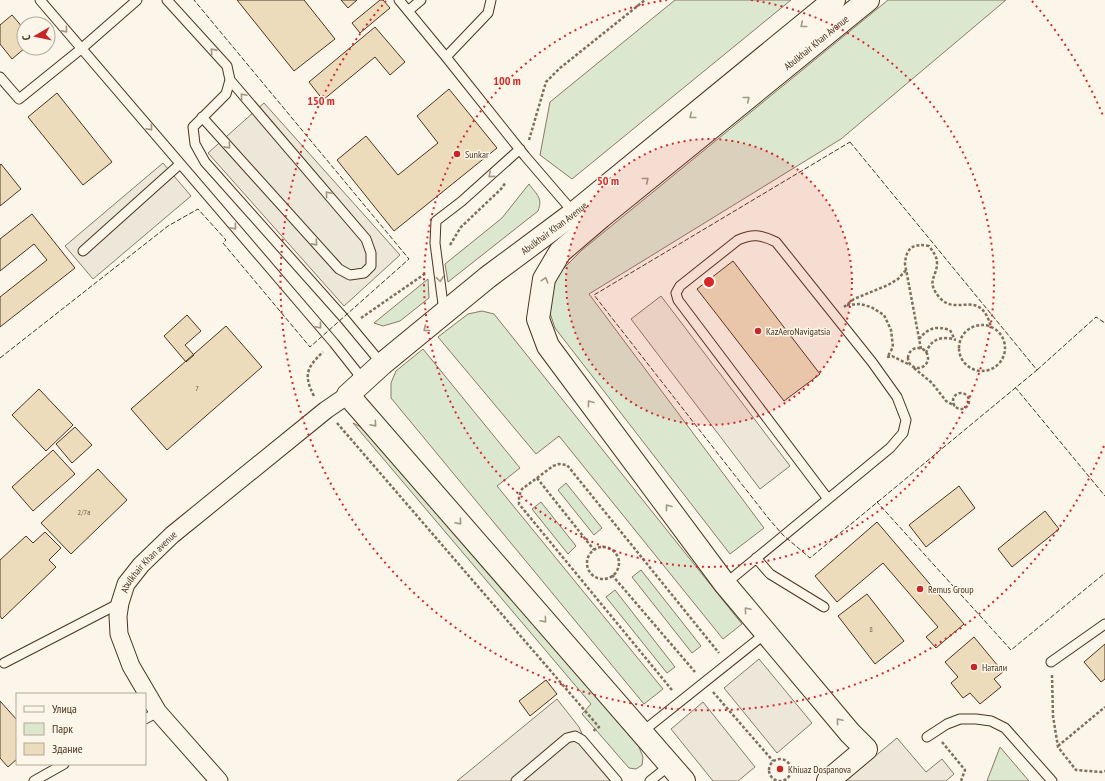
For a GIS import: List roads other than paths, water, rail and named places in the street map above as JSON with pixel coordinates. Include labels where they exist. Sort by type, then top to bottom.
[{"type":"street","name":"Abulkhair Khan Avenue","points":[[356,388],[382,364],[445,314],[488,277],[574,213],[834,0]]},
{"type":"street","name":"Abulkhair Khan Avenue","points":[[725,584],[548,346],[538,319],[544,279],[560,252],[601,216],[868,0]]},
{"type":"street","points":[[356,388],[677,773]]},
{"type":"street","name":"Abulkhair Khan avenue","points":[[142,693],[119,634],[118,616],[120,603],[126,584],[141,565],[172,535],[326,410],[356,388]]},
{"type":"street","points":[[725,584],[850,733],[866,749],[828,781]]},
{"type":"street","name":"Abulkhair Khan avenue","points":[[146,702],[152,716],[219,781]]},
{"type":"lane","points":[[40,0],[334,343],[356,388]]},
{"type":"lane","points":[[0,77],[19,99],[81,49],[137,0]]},
{"type":"lane","points":[[168,0],[227,66],[230,80],[226,94],[193,127],[195,144],[205,162],[382,364]]},
{"type":"lane","points":[[399,0],[574,213]]},
{"type":"lane","points":[[408,11],[421,0]]},
{"type":"lane","points":[[446,57],[488,13],[491,0]]},
{"type":"lane","points":[[202,117],[339,269],[350,275],[364,273],[371,266],[371,253],[366,239],[230,80]]},
{"type":"lane","points":[[445,314],[435,243],[436,221],[523,152]]},
{"type":"lane","points":[[83,251],[180,164]]},
{"type":"lane","points":[[725,584],[890,448],[903,433],[906,420],[903,409],[897,397],[872,362],[776,242],[764,236],[748,235],[738,240],[680,286],[676,293],[678,300],[828,499]]},
{"type":"lane","points":[[756,558],[770,574],[824,607]]},
{"type":"lane","points":[[4,663],[120,603]]},
{"type":"lane","points":[[1051,662],[1105,624]]},
{"type":"lane","points":[[642,732],[766,633]]},
{"type":"lane","points":[[931,735],[947,724],[960,719],[991,721],[1005,728],[1052,781]]},
{"type":"lane","points":[[516,781],[567,738],[575,736],[582,740],[617,781]]},
{"type":"lane","points":[[34,781],[62,765]]},
{"type":"lane","points":[[650,781],[677,773]]},
{"type":"place","name":"Sunkar","points":[[457,154]]},
{"type":"place","name":"KazAeroNavigatsia","points":[[758,331]]},
{"type":"place","name":"Remus Group","points":[[920,589]]},
{"type":"place","name":"Натали","points":[[974,667]]},
{"type":"place","name":"Khiuaz Dospanova","points":[[780,769]]}]
